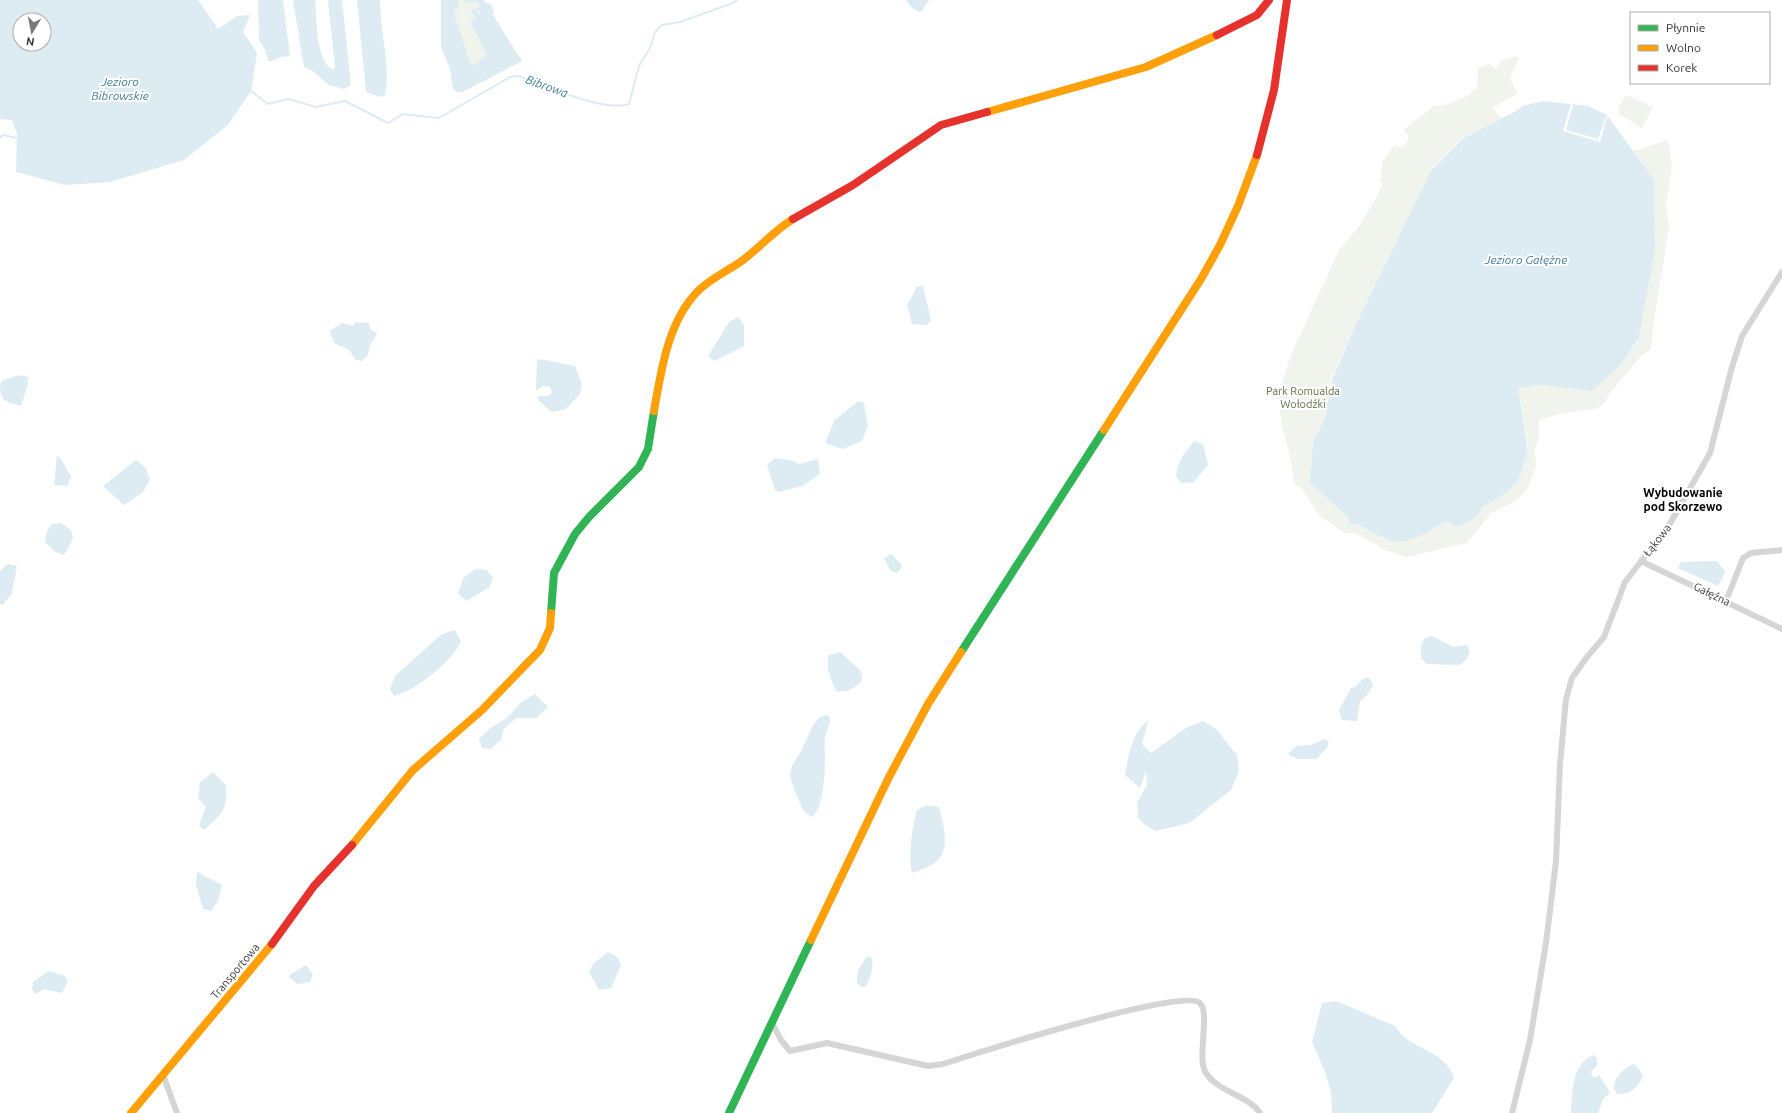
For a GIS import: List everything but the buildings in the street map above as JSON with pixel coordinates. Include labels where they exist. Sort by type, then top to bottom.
[{"type":"street","name":"Transportowa","points":[[131,1113],[268,949],[314,886],[354,843],[387,800],[413,770],[482,710],[540,650],[550,628],[554,573],[575,534],[589,517],[638,467],[648,450],[660,378],[676,323],[683,310],[698,291],[720,274],[743,260],[790,221],[853,184],[941,125],[1146,67],[1257,15],[1269,0]]},
{"type":"street","points":[[729,1113],[889,777],[928,704],[1201,279],[1226,233],[1248,180],[1268,121],[1281,54],[1288,0]]},
{"type":"street","name":"Łąkowa","points":[[1512,1113],[1530,1040],[1546,943],[1556,861],[1560,764],[1566,699],[1572,678],[1604,637],[1625,582],[1668,527],[1710,453],[1732,367],[1742,336],[1782,272]]},
{"type":"street","points":[[1726,601],[1743,558],[1752,553],[1782,550]]},
{"type":"street","name":"Gałęźna","points":[[1641,561],[1782,629]]},
{"type":"street","points":[[772,1023],[786,1048],[790,1051],[827,1043],[928,1066],[943,1064],[1112,1014],[1170,1002],[1194,1000],[1200,1004],[1204,1012],[1201,1047],[1204,1070],[1213,1082],[1260,1113]]},
{"type":"street","points":[[163,1075],[177,1113]]},
{"type":"green space","points":[[458,0],[476,1],[479,3],[481,14],[475,15],[476,17],[470,21],[487,55],[474,65],[470,62],[454,13],[454,10],[458,9]]},
{"type":"green space","name":"Park Romualda Wołodźki","points":[[1517,56],[1518,60],[1510,78],[1517,94],[1492,108],[1502,118],[1464,137],[1431,169],[1357,322],[1331,380],[1325,418],[1313,442],[1310,483],[1349,518],[1349,525],[1358,524],[1372,533],[1397,542],[1407,541],[1419,536],[1447,521],[1457,526],[1465,523],[1475,517],[1483,506],[1506,494],[1516,484],[1525,459],[1528,456],[1526,452],[1528,444],[1518,388],[1540,385],[1592,391],[1619,367],[1639,339],[1655,250],[1654,180],[1633,151],[1668,140],[1672,167],[1666,205],[1669,227],[1653,326],[1651,349],[1640,357],[1609,394],[1604,404],[1596,409],[1562,413],[1539,420],[1539,437],[1535,451],[1536,466],[1528,488],[1516,501],[1491,513],[1467,543],[1406,557],[1385,550],[1355,533],[1344,533],[1320,516],[1300,486],[1295,486],[1289,452],[1282,427],[1278,394],[1293,350],[1340,248],[1358,228],[1375,200],[1383,183],[1380,181],[1383,161],[1394,145],[1400,148],[1408,141],[1408,134],[1403,130],[1434,106],[1447,105],[1467,96],[1477,88],[1478,68],[1490,64],[1495,69],[1502,60]]},
{"type":"green space","points":[[1626,95],[1653,107],[1642,128],[1619,114],[1619,107]]},
{"type":"water","name":"Jezioro Bibrowskie","points":[[0,0],[198,0],[218,29],[237,16],[250,15],[243,32],[257,53],[251,91],[228,125],[184,160],[110,182],[65,185],[16,172],[17,134],[12,120],[0,119]]},
{"type":"water","points":[[258,0],[283,0],[290,56],[281,57],[269,62],[265,50],[259,40]]},
{"type":"water","points":[[293,0],[315,0],[320,48],[327,65],[333,70],[335,67],[328,0],[342,0],[351,85],[344,89],[329,85],[313,71],[304,67]]},
{"type":"water","points":[[357,0],[380,0],[387,73],[385,96],[381,97],[366,92]]},
{"type":"water","points":[[441,0],[458,0],[458,9],[454,10],[454,13],[470,62],[474,65],[487,55],[470,21],[476,17],[472,14],[472,10],[477,9],[478,15],[481,14],[478,9],[480,5],[476,1],[468,3],[460,0],[484,0],[485,3],[491,4],[494,12],[493,15],[522,61],[463,92],[458,92],[453,89],[450,69],[441,47]]},
{"type":"water","points":[[906,0],[929,0],[922,11],[919,12],[912,8]]},
{"type":"water","name":"Jezioro Gałęźne","points":[[1543,101],[1588,106],[1607,115],[1654,180],[1655,250],[1639,338],[1619,367],[1592,391],[1540,385],[1518,388],[1527,444],[1526,452],[1528,456],[1525,459],[1516,484],[1506,493],[1483,506],[1478,514],[1472,519],[1457,527],[1447,521],[1419,536],[1401,542],[1372,533],[1358,524],[1349,525],[1349,518],[1310,483],[1313,442],[1325,418],[1332,380],[1357,322],[1431,170],[1465,137],[1523,106]]},
{"type":"water","points":[[923,286],[931,320],[927,325],[912,324],[907,305],[917,287]]},
{"type":"water","points":[[738,317],[744,325],[744,346],[714,361],[708,356],[729,322]]},
{"type":"water","points":[[356,322],[369,323],[371,330],[377,333],[370,344],[368,355],[362,361],[356,360],[349,350],[334,343],[330,331],[342,323],[352,326]]},
{"type":"water","points":[[540,359],[575,366],[582,384],[580,394],[566,409],[552,412],[538,400],[538,396],[549,396],[552,392],[550,387],[543,386],[536,391],[537,361]]},
{"type":"water","points":[[19,375],[28,377],[28,384],[21,406],[4,400],[0,390],[0,384],[4,380]]},
{"type":"water","points":[[858,401],[864,403],[868,426],[862,441],[843,449],[825,443],[834,421]]},
{"type":"water","points":[[1194,441],[1203,444],[1208,465],[1194,482],[1181,483],[1176,476],[1178,466]]},
{"type":"water","points":[[57,455],[61,459],[71,477],[67,486],[54,485]]},
{"type":"water","points":[[775,458],[794,461],[799,464],[818,459],[820,474],[802,486],[779,492],[775,490],[767,465]]},
{"type":"water","points":[[136,460],[145,467],[150,479],[143,492],[124,505],[103,486]]},
{"type":"water","points":[[61,523],[71,530],[73,538],[64,555],[55,552],[45,542],[47,531],[52,524]]},
{"type":"water","points":[[891,554],[902,565],[900,570],[896,573],[891,571],[884,559]]},
{"type":"water","points":[[1717,561],[1725,572],[1718,586],[1678,568],[1681,562]]},
{"type":"water","points":[[8,564],[17,566],[12,593],[3,605],[0,604],[0,571]]},
{"type":"water","points":[[476,569],[486,570],[493,577],[490,587],[466,601],[458,593],[464,577]]},
{"type":"water","points":[[455,630],[461,641],[457,649],[442,666],[413,688],[394,696],[390,689],[395,676],[442,634]]},
{"type":"water","points":[[1432,636],[1453,647],[1467,645],[1470,652],[1466,660],[1459,665],[1427,664],[1421,658],[1421,645],[1425,638]]},
{"type":"water","points":[[840,652],[861,671],[862,680],[856,686],[847,691],[836,691],[828,669],[829,655]]},
{"type":"water","points":[[1364,678],[1369,678],[1373,685],[1368,694],[1360,702],[1357,721],[1342,720],[1339,710],[1351,688],[1355,687]]},
{"type":"water","points":[[535,694],[548,707],[536,718],[516,718],[504,729],[501,739],[491,749],[482,748],[479,739],[489,729],[507,718],[520,703]]},
{"type":"water","points":[[828,715],[830,722],[825,739],[825,771],[823,790],[819,807],[811,817],[803,810],[790,776],[792,766],[813,725],[820,717]]},
{"type":"water","points":[[1148,721],[1142,744],[1151,753],[1186,728],[1203,721],[1216,729],[1237,755],[1239,771],[1231,790],[1189,823],[1156,831],[1145,825],[1138,818],[1137,803],[1147,785],[1146,771],[1140,788],[1125,775],[1129,753],[1134,738],[1138,731]]},
{"type":"water","points":[[1325,739],[1329,743],[1327,748],[1316,759],[1297,759],[1288,754],[1296,746],[1310,745]]},
{"type":"water","points":[[213,772],[226,785],[226,800],[225,806],[220,815],[204,830],[199,826],[206,807],[198,798],[200,782]]},
{"type":"water","points":[[926,805],[939,807],[945,835],[944,849],[937,861],[912,873],[911,841],[914,824],[917,810]]},
{"type":"water","points":[[197,872],[222,885],[218,901],[211,911],[203,909],[196,885]]},
{"type":"water","points":[[608,952],[617,957],[621,965],[611,988],[599,990],[589,972],[593,964]]},
{"type":"water","points":[[867,956],[872,958],[872,969],[867,984],[865,987],[861,987],[857,983],[858,970]]},
{"type":"water","points":[[306,965],[313,975],[310,982],[297,984],[289,977],[291,974]]},
{"type":"water","points":[[49,971],[65,976],[68,981],[62,993],[44,989],[36,994],[32,989],[33,982]]},
{"type":"water","points":[[1336,1001],[1395,1026],[1401,1034],[1435,1055],[1449,1068],[1454,1078],[1432,1113],[1332,1113],[1331,1093],[1326,1074],[1312,1042],[1322,1003]]},
{"type":"water","points":[[1594,1055],[1597,1059],[1597,1065],[1591,1072],[1592,1076],[1595,1078],[1599,1075],[1610,1093],[1603,1099],[1598,1113],[1571,1113],[1573,1088],[1577,1071],[1581,1064]]},
{"type":"water","points":[[1633,1064],[1636,1065],[1643,1075],[1642,1079],[1630,1092],[1617,1094],[1614,1085],[1615,1081],[1621,1073]]},
{"type":"pier","points":[[1571,104],[1573,105],[1566,130],[1598,139],[1608,114],[1600,142],[1563,131]]},
{"type":"waterway","name":"Bibrowa","points":[[251,91],[268,104],[288,99],[316,107],[345,101],[388,123],[403,114],[439,118],[510,77],[518,76],[574,97],[605,105],[618,106],[629,104],[639,66],[650,48],[655,32],[662,25],[680,22],[733,3],[737,0]]},
{"type":"waterway","name":"Bibrowa","points":[[0,138],[3,135],[17,138]]},
{"type":"traffic: fast","points":[[551,613],[554,573],[575,534],[589,517],[639,467],[648,449],[654,411]]},
{"type":"traffic: fast","points":[[961,652],[1104,430]]},
{"type":"traffic: fast","points":[[729,1113],[811,940]]},
{"type":"traffic: slow","points":[[987,112],[1146,67],[1217,35]]},
{"type":"traffic: slow","points":[[1104,430],[1201,279],[1220,245],[1238,206],[1257,155]]},
{"type":"traffic: slow","points":[[654,411],[667,347],[679,317],[688,303],[703,286],[743,260],[780,228],[793,219]]},
{"type":"traffic: slow","points":[[352,845],[413,770],[482,710],[540,650],[550,628],[551,613]]},
{"type":"traffic: slow","points":[[811,940],[889,777],[928,704],[961,652]]},
{"type":"traffic: slow","points":[[131,1113],[272,944]]},
{"type":"traffic: jam","points":[[1217,35],[1257,15],[1269,0]]},
{"type":"traffic: jam","points":[[1257,155],[1274,90],[1287,0]]},
{"type":"traffic: jam","points":[[793,219],[853,185],[941,125],[987,112]]},
{"type":"traffic: jam","points":[[272,944],[314,886],[352,845]]},
{"type":"district","name":"Wybudowanie pod Skorzewo","points":[[1683,499]]}]
